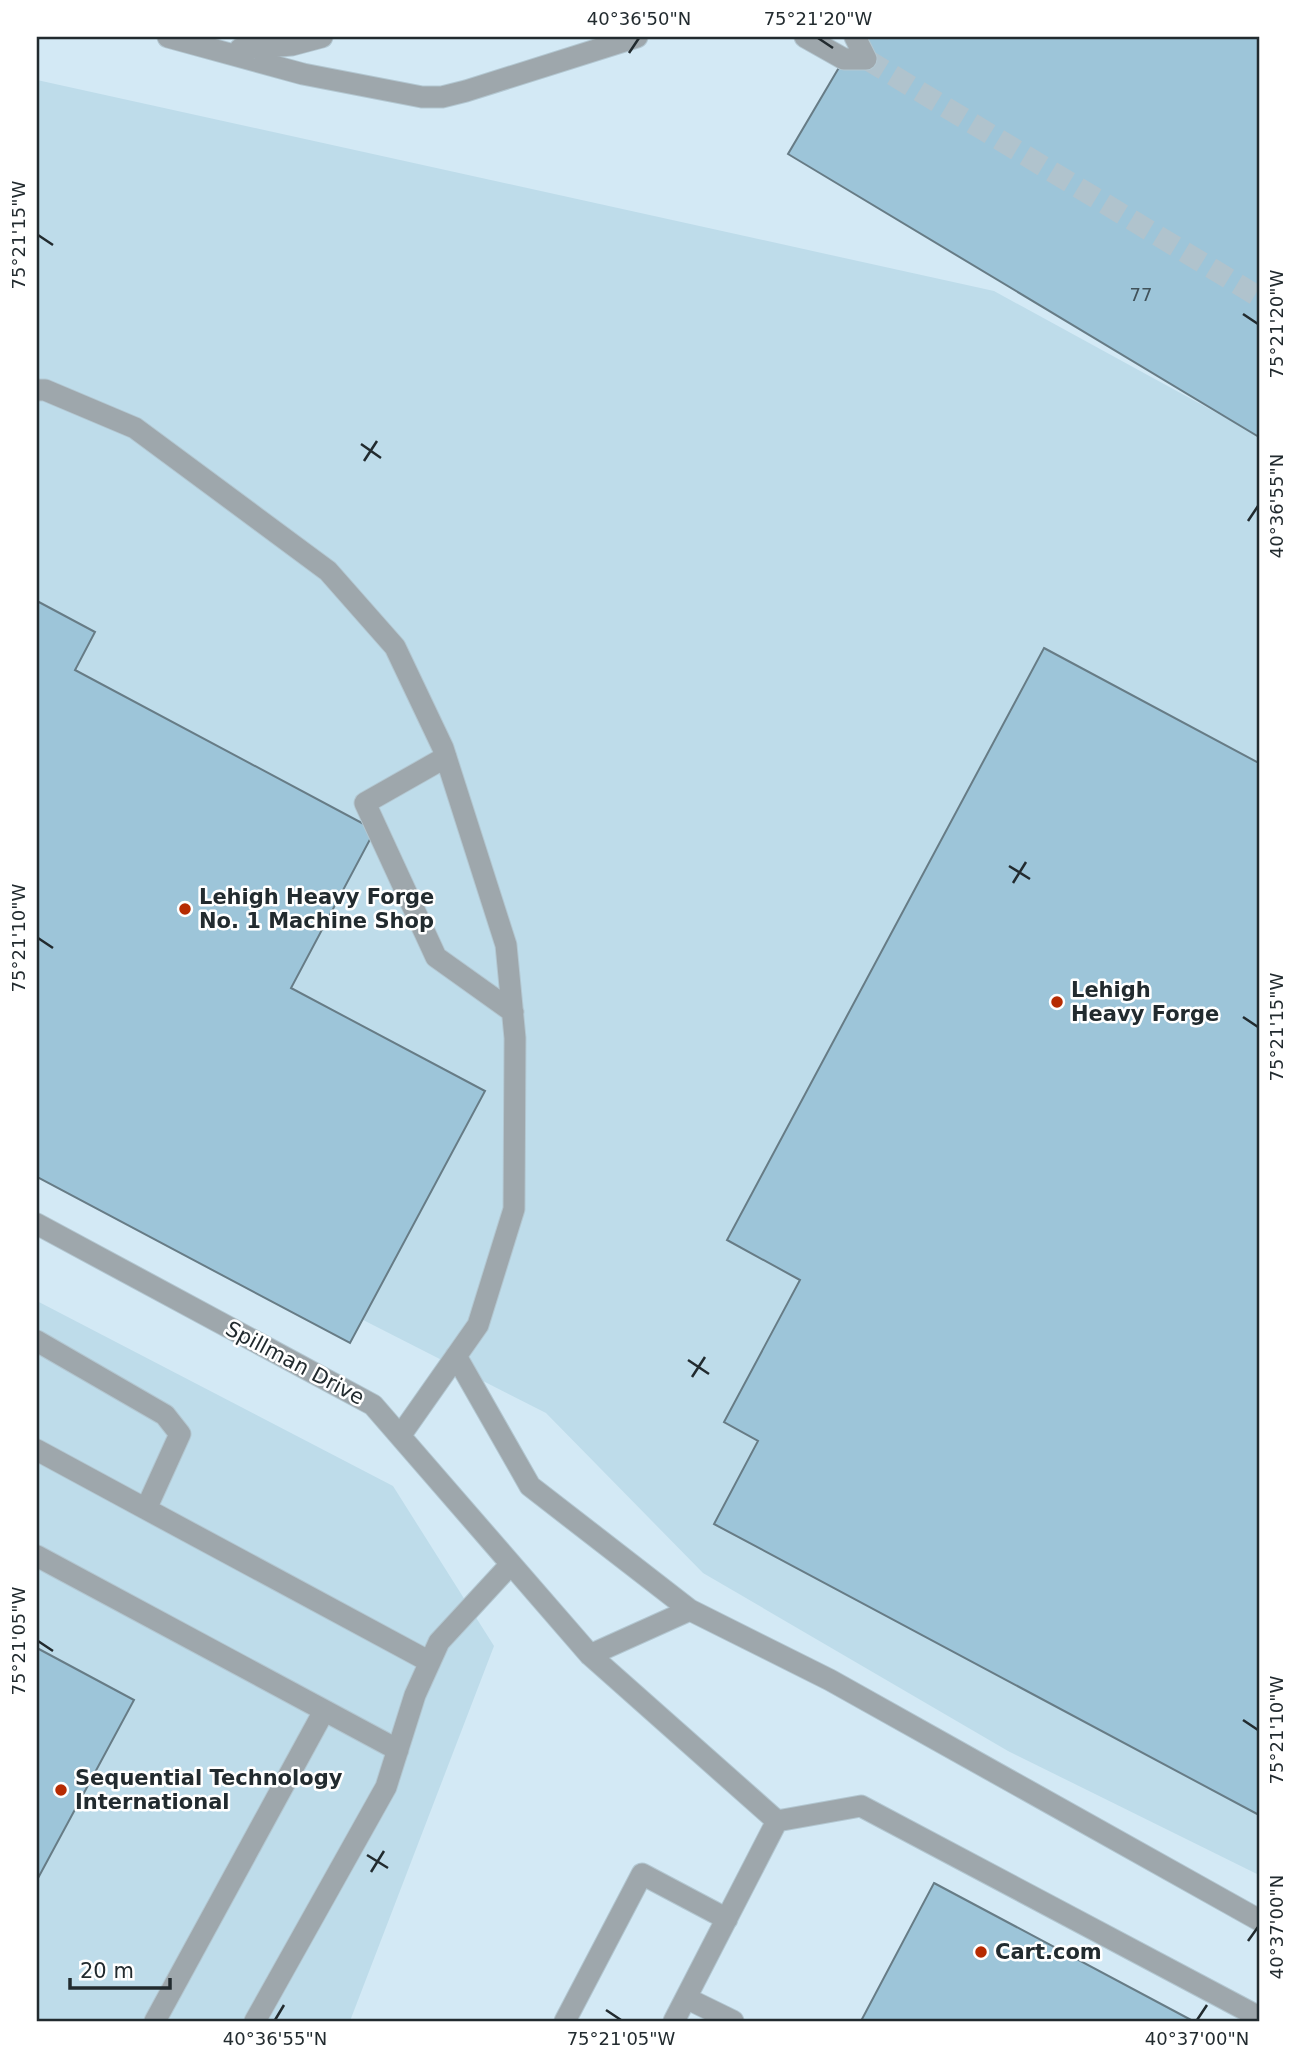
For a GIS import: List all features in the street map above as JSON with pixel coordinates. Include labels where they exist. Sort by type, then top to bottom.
[{"type":"street","points":[[168,37],[303,74],[422,97],[442,97],[466,91],[637,37]]},
{"type":"street","points":[[200,44],[241,49],[267,48],[322,37]]},
{"type":"street","points":[[805,37],[844,59],[866,58],[855,37]]},
{"type":"street","points":[[37,390],[45,390],[135,428],[328,571],[395,647],[446,757],[506,945],[516,1038],[514,1209],[478,1325],[400,1436]]},
{"type":"street","points":[[446,757],[365,803],[436,957],[513,1013]]},
{"type":"street","name":"Spillman Drive","points":[[37,1224],[373,1405],[590,1655],[777,1821]]},
{"type":"street","points":[[37,1341],[165,1415],[180,1434],[146,1509]]},
{"type":"street","points":[[456,1356],[530,1486],[690,1610],[830,1680],[1259,1920]]},
{"type":"street","points":[[37,1450],[430,1662]]},
{"type":"street","points":[[37,1556],[398,1751]]},
{"type":"street","points":[[254,2021],[386,1787],[415,1695],[439,1642],[511,1564]]},
{"type":"street","points":[[590,1655],[690,1610]]},
{"type":"street","points":[[155,2021],[324,1711]]},
{"type":"street","points":[[674,2021],[777,1821],[861,1806],[1259,2017]]},
{"type":"street","points":[[565,2021],[642,1874],[727,1919]]},
{"type":"street","points":[[686,1998],[733,2021]]},
{"type":"shaded area","points":[[37,80],[994,291],[1259,436],[1259,1875],[1008,1751],[703,1573],[546,1413],[37,1154]]},
{"type":"shaded area","points":[[37,1301],[393,1486],[494,1646],[350,2021],[37,2021]]},
{"type":"building","points":[[857,37],[1259,37],[1259,437],[788,154]]},
{"type":"building","name":"Lehigh Heavy Forge No. 1 Machine Shop","points":[[37,601],[95,632],[75,670],[375,830],[291,988],[485,1091],[350,1343],[37,1177]]},
{"type":"building","name":"Lehigh Heavy Forge","points":[[1044,648],[1259,763],[1259,1815],[714,1524],[758,1441],[724,1422],[800,1280],[727,1240]]},
{"type":"building","name":"Sequential Technology International","points":[[37,1648],[134,1700],[37,1880]]},
{"type":"building","name":"Cart.com","points":[[934,1883],[1193,2021],[861,2021]]},
{"type":"tunnel","points":[[866,59],[1259,297]]},
{"type":"place","name":"Lehigh Heavy Forge No. 1 Machine Shop","points":[[185,909]]},
{"type":"place","name":"Lehigh Heavy Forge","points":[[1057,1002]]},
{"type":"place","name":"Sequential Technology International","points":[[61,1790]]},
{"type":"place","name":"Cart.com","points":[[981,1952]]}]
